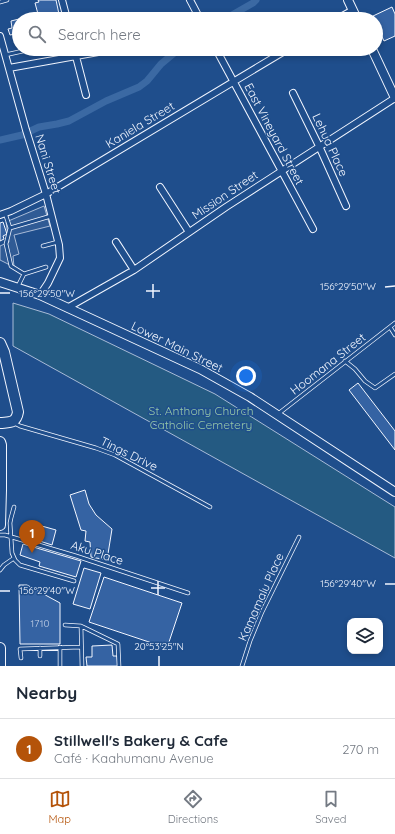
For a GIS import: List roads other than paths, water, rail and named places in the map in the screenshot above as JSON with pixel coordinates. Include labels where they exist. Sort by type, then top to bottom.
[{"type":"main road","points":[[0,342],[4,352],[18,412],[17,418],[8,422]]},
{"type":"main road","points":[[0,442],[0,525]]},
{"type":"main road","points":[[0,648],[0,666]]},
{"type":"street","points":[[62,0],[65,12]]},
{"type":"street","points":[[190,0],[196,12]]},
{"type":"street","points":[[348,0],[353,10],[349,12]]},
{"type":"street","name":"Nani Street","points":[[0,36],[8,68],[46,194],[60,254],[60,258],[51,277],[40,296]]},
{"type":"street","points":[[8,68],[76,56],[86,95]]},
{"type":"street","name":"East Vineyard Street","points":[[220,56],[313,229]]},
{"type":"street","name":"Kaniela Street","points":[[3,214],[46,194],[276,56]]},
{"type":"street","points":[[375,56],[395,98]]},
{"type":"street","name":"Lehua Place","points":[[293,93],[346,206]]},
{"type":"street","name":"Mission Street","points":[[67,308],[134,270],[281,170],[395,98]]},
{"type":"street","points":[[160,187],[189,232]]},
{"type":"street","points":[[116,242],[134,270]]},
{"type":"street","name":"Lower Main Street","points":[[0,282],[40,296],[200,369],[250,397],[395,492]]},
{"type":"lane","points":[[0,2],[7,0]]},
{"type":"lane","points":[[5,55],[12,53]]},
{"type":"lane","points":[[3,214],[10,228],[6,244],[12,266],[24,274]]},
{"type":"lane","points":[[10,228],[51,216]]},
{"type":"lane","points":[[43,246],[58,242]]},
{"type":"lane","points":[[18,288],[24,274],[46,267]]},
{"type":"lane","name":"Hoomana Street","points":[[277,415],[395,323]]},
{"type":"lane","points":[[390,327],[395,335]]},
{"type":"lane","points":[[345,361],[355,369],[365,381],[375,388],[395,374]]},
{"type":"lane","name":"Tings Drive","points":[[8,422],[115,455],[210,507]]},
{"type":"lane","points":[[14,507],[11,518],[12,553],[14,558],[20,565],[74,581]]},
{"type":"lane","name":"Aku Place","points":[[0,535],[11,536],[76,556],[188,593]]},
{"type":"lane","name":"Kamamalu Place","points":[[242,666],[262,612],[299,537]]},
{"type":"lane","points":[[0,570],[14,558]]},
{"type":"lane","points":[[65,625],[81,626],[118,644],[119,666]]},
{"type":"lane","points":[[81,626],[82,666]]},
{"type":"lane","points":[[20,658],[20,648],[81,647]]},
{"type":"lane","points":[[40,648],[40,656]]},
{"type":"lane","points":[[60,648],[60,666]]},
{"type":"waterway","points":[[237,12],[256,0]]},
{"type":"waterway","points":[[0,140],[22,135],[39,127],[69,121],[106,101],[139,87],[147,81],[161,64],[171,56]]},
{"type":"place","name":"Stillwell's Bakery & Cafe","points":[[32,553]]},
{"type":"park label","name":"St. Anthony Church Catholic Cemetery","points":[[201,418]]}]
